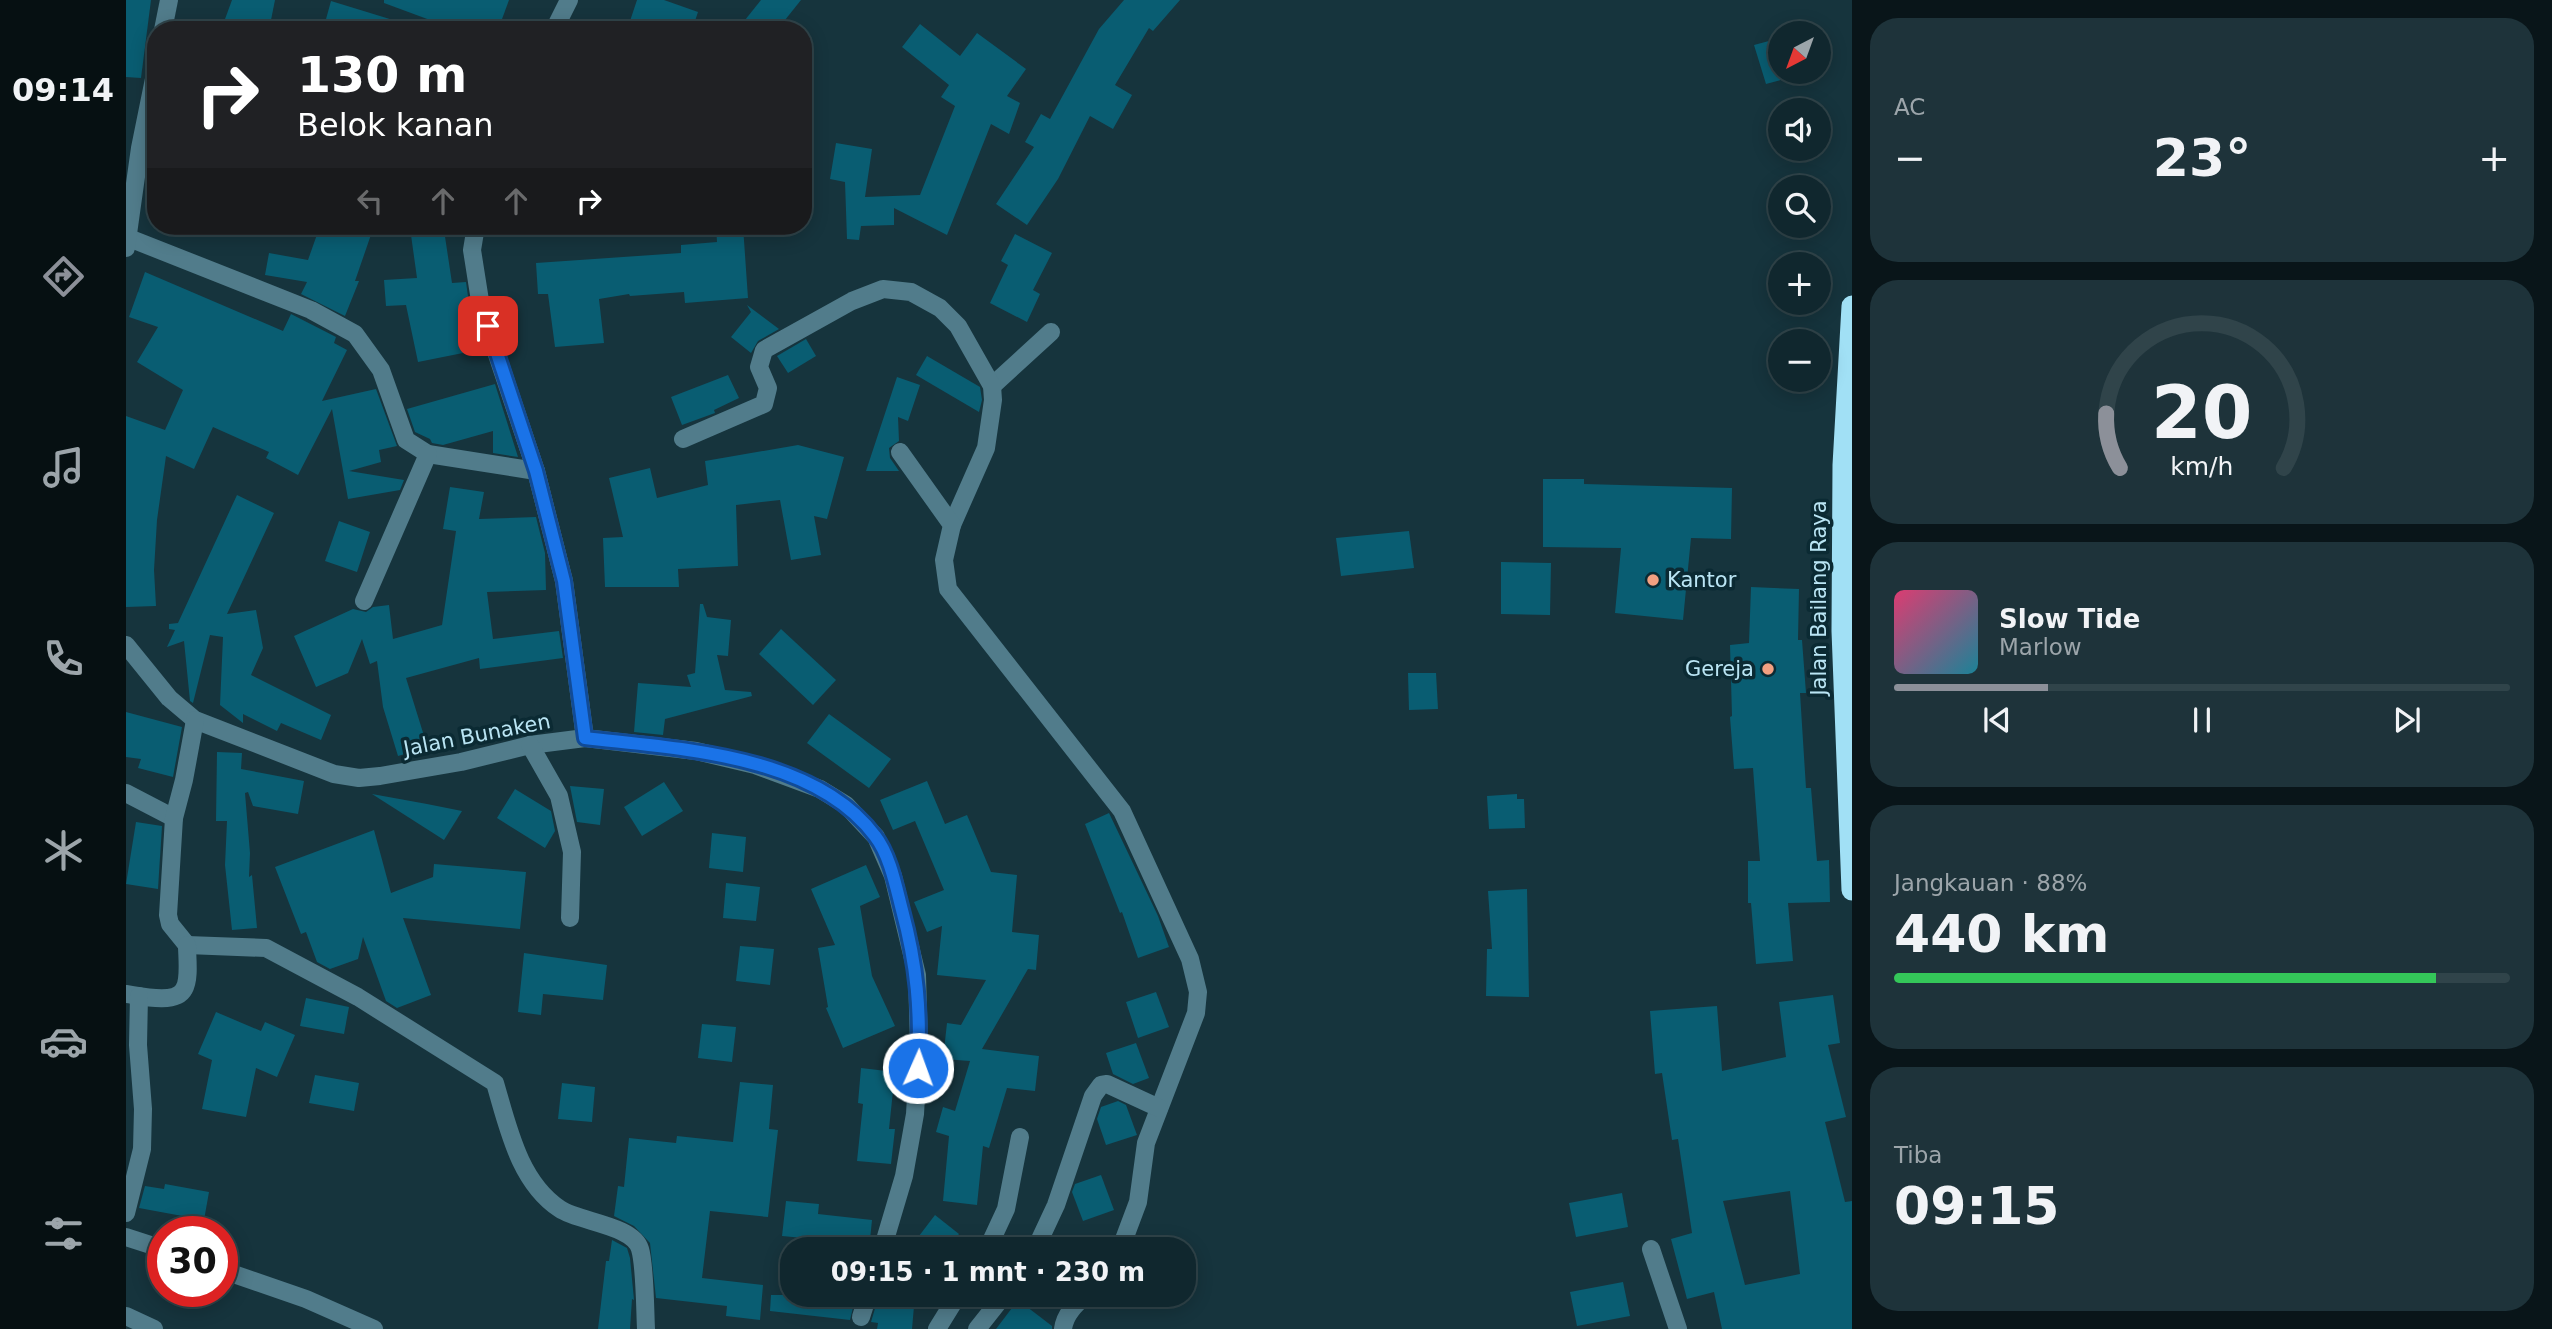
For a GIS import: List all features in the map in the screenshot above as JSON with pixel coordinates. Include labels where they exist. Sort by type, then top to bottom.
[{"type":"highway","name":"Jalan Bailang Raya","points":[[1852,306],[1843,465],[1852,890]]},
{"type":"street","points":[[165,21],[169,0]]},
{"type":"street","points":[[558,21],[569,0]]},
{"type":"street","points":[[147,113],[128,235],[311,310],[355,334],[381,370],[406,440],[428,454],[536,471]]},
{"type":"street","points":[[474,235],[472,250],[481,307],[536,471],[564,581],[585,738]]},
{"type":"street","points":[[683,439],[764,404],[768,388],[759,367],[764,350],[852,301],[883,289],[911,292],[940,308],[958,326],[992,386],[993,400],[986,448],[952,525],[944,559],[948,589],[1122,811],[1190,960],[1198,992],[1196,1013],[1146,1143],[1138,1202],[1126,1237]]},
{"type":"street","points":[[992,386],[1051,332]]},
{"type":"street","points":[[900,452],[952,525]]},
{"type":"street","points":[[364,601],[428,454]]},
{"type":"street","name":"Jalan Bunaken","points":[[130,654],[169,698],[195,720],[334,774],[359,778],[461,762],[530,745],[585,738],[696,751],[793,777],[846,805],[876,837],[892,876],[917,975],[919,1045],[915,1114],[906,1164],[886,1237]]},
{"type":"street","points":[[126,1213],[142,1149],[144,1109],[132,995],[166,997],[181,993],[186,987],[187,945],[170,923],[168,915],[174,818],[195,720]]},
{"type":"street","points":[[530,745],[559,796],[572,852],[570,919]]},
{"type":"street","points":[[126,793],[174,818]]},
{"type":"street","points":[[187,945],[267,948],[358,998],[495,1083],[517,1156],[540,1190],[561,1210],[631,1237],[640,1248],[646,1329]]},
{"type":"street","points":[[1041,1237],[1056,1205],[1093,1096],[1101,1085],[1107,1084],[1159,1108]]},
{"type":"street","points":[[993,1237],[1006,1209],[1020,1137]]},
{"type":"street","points":[[126,1237],[147,1244]]},
{"type":"street","points":[[1651,1249],[1678,1329]]},
{"type":"street","points":[[238,1276],[306,1299],[374,1329]]},
{"type":"street","points":[[861,1317],[864,1307]]},
{"type":"street","points":[[937,1329],[951,1307]]},
{"type":"street","points":[[977,1329],[994,1307]]},
{"type":"street","points":[[1063,1329],[1064,1321],[1072,1307]]},
{"type":"street","points":[[126,1316],[153,1329]]},
{"type":"building","points":[[126,0],[151,0],[141,78],[126,77]]},
{"type":"building","points":[[232,0],[275,0],[271,21],[224,21]]},
{"type":"building","points":[[384,0],[509,0],[501,21],[433,21],[384,3]]},
{"type":"building","points":[[637,0],[664,0],[698,12],[695,21],[630,21]]},
{"type":"building","points":[[761,0],[801,0],[784,21],[744,21]]},
{"type":"building","points":[[1124,0],[1180,0],[1153,31],[1149,28],[1115,85],[1132,95],[1113,129],[1090,116],[1058,179],[1027,225],[996,204],[1034,147],[1025,142],[1041,114],[1050,119],[1099,29]]},
{"type":"building","points":[[331,1],[396,21],[325,21]]},
{"type":"building","points":[[920,24],[960,56],[977,33],[1026,69],[1007,96],[1020,103],[1009,134],[991,124],[947,235],[894,208],[894,225],[861,226],[859,240],[847,239],[845,182],[830,179],[836,143],[872,149],[865,197],[920,195],[955,106],[941,97],[949,85],[902,47]]},
{"type":"building","points":[[1768,41],[1768,83],[1766,84],[1754,45]]},
{"type":"building","points":[[1015,234],[1052,253],[1033,290],[1040,294],[1027,322],[990,303],[1008,265],[1001,261]]},
{"type":"building","points":[[317,235],[371,235],[355,281],[359,281],[345,316],[301,294],[307,282],[265,275],[269,253],[308,260]]},
{"type":"building","points":[[411,235],[445,235],[452,283],[466,282],[470,311],[483,349],[418,362],[406,305],[386,306],[384,280],[417,278]]},
{"type":"building","points":[[717,235],[744,235],[748,298],[685,303],[684,292],[629,294],[599,299],[604,343],[555,347],[548,294],[538,294],[536,263],[681,253],[681,245],[717,242]]},
{"type":"building","points":[[145,272],[283,331],[291,314],[336,337],[334,343],[347,350],[322,401],[376,389],[397,446],[379,450],[381,462],[349,471],[404,480],[400,490],[348,499],[332,409],[298,475],[266,458],[269,452],[213,427],[194,469],[166,456],[157,520],[154,570],[156,606],[126,607],[126,416],[165,430],[183,390],[137,362],[158,327],[129,317]]},
{"type":"building","points":[[747,305],[779,329],[758,341],[751,353],[731,337],[751,312]]},
{"type":"building","points":[[806,339],[816,356],[788,373],[777,356]]},
{"type":"building","points":[[927,356],[980,387],[982,400],[979,412],[916,375]]},
{"type":"building","points":[[728,375],[739,398],[714,410],[715,413],[682,425],[671,397]]},
{"type":"building","points":[[897,377],[920,385],[908,421],[898,417],[899,441],[889,448],[890,458],[899,471],[866,471]]},
{"type":"building","points":[[495,384],[518,457],[493,453],[493,431],[443,445],[432,443],[430,439],[415,432],[407,409]]},
{"type":"building","points":[[798,445],[844,457],[827,519],[814,516],[821,555],[791,560],[780,500],[736,505],[738,566],[678,569],[679,587],[605,587],[603,538],[623,537],[609,478],[650,468],[657,498],[708,485],[705,461]]},
{"type":"building","name":"Kantor","points":[[1543,479],[1584,479],[1584,484],[1732,488],[1731,539],[1691,538],[1683,620],[1615,613],[1621,548],[1543,547]]},
{"type":"building","points":[[450,487],[484,492],[479,519],[536,517],[545,553],[546,590],[487,592],[493,639],[559,631],[563,658],[480,669],[479,658],[406,678],[425,739],[425,748],[398,756],[383,707],[377,661],[370,664],[362,639],[348,673],[316,687],[294,636],[353,609],[366,612],[373,607],[389,605],[393,639],[442,625],[456,531],[443,529]]},
{"type":"building","points":[[237,495],[274,513],[227,614],[256,610],[263,648],[251,675],[331,715],[321,740],[281,723],[277,731],[243,714],[243,723],[220,705],[223,637],[210,635],[193,703],[190,701],[184,641],[167,647],[175,630],[169,629],[169,624],[178,623]]},
{"type":"building","points":[[339,521],[370,532],[357,572],[325,561]]},
{"type":"building","points":[[1409,531],[1414,568],[1341,576],[1336,538]]},
{"type":"building","points":[[1501,562],[1551,563],[1550,615],[1501,614]]},
{"type":"building","points":[[1751,587],[1799,589],[1798,640],[1802,640],[1806,693],[1800,693],[1806,788],[1811,788],[1817,861],[1829,860],[1830,902],[1788,903],[1793,961],[1756,964],[1751,903],[1748,903],[1748,861],[1760,861],[1753,768],[1734,769],[1730,717],[1730,645],[1749,643]]},
{"type":"building","points":[[700,604],[703,604],[707,617],[731,620],[728,656],[717,655],[725,690],[751,692],[752,696],[665,719],[663,735],[634,732],[638,683],[691,687],[687,675],[695,673]]},
{"type":"building","points":[[781,629],[836,680],[813,705],[759,654]]},
{"type":"building","points":[[1408,673],[1436,673],[1438,709],[1409,710]]},
{"type":"building","points":[[126,712],[182,727],[173,777],[138,768],[141,759],[126,757]]},
{"type":"building","points":[[829,714],[891,759],[869,788],[807,743]]},
{"type":"building","points":[[217,752],[242,753],[241,769],[304,781],[298,814],[253,806],[248,792],[245,793],[250,853],[249,877],[252,875],[257,928],[232,930],[225,865],[227,821],[216,821]]},
{"type":"building","points":[[927,781],[945,824],[967,815],[991,872],[1017,875],[1012,932],[1039,935],[1036,970],[1028,969],[982,1049],[1039,1056],[1035,1091],[1007,1088],[989,1148],[983,1146],[977,1205],[943,1201],[949,1136],[936,1132],[943,1107],[955,1111],[970,1061],[943,1059],[947,1023],[961,1025],[986,980],[937,975],[942,926],[927,932],[914,902],[944,890],[915,821],[893,830],[880,800]]},
{"type":"building","points":[[664,782],[683,811],[642,836],[624,807]]},
{"type":"building","points":[[570,786],[604,789],[600,825],[577,822]]},
{"type":"building","points":[[515,789],[551,811],[555,831],[545,848],[497,818]]},
{"type":"building","points":[[372,794],[427,804],[462,811],[444,840]]},
{"type":"building","points":[[1517,794],[1517,799],[1524,799],[1525,828],[1489,829],[1487,796]]},
{"type":"building","points":[[1109,813],[1158,916],[1169,947],[1138,958],[1085,824]]},
{"type":"building","points":[[136,822],[162,826],[158,889],[126,884]]},
{"type":"building","points":[[374,830],[391,893],[433,877],[434,864],[526,872],[520,929],[403,918],[431,995],[397,1008],[386,1001],[363,937],[358,959],[330,969],[317,962],[306,932],[301,934],[275,867]]},
{"type":"building","points":[[712,833],[746,837],[743,872],[709,868]]},
{"type":"building","points":[[866,865],[880,897],[860,906],[872,976],[895,1026],[843,1048],[826,1008],[828,1007],[818,948],[835,945],[811,889]]},
{"type":"building","points":[[726,883],[760,887],[756,921],[723,918]]},
{"type":"building","points":[[1527,889],[1529,997],[1486,996],[1487,949],[1492,949],[1488,891]]},
{"type":"building","points":[[740,946],[774,949],[770,985],[736,981]]},
{"type":"building","points":[[524,953],[607,965],[603,1000],[543,994],[541,1015],[518,1012]]},
{"type":"building","points":[[1156,992],[1169,1027],[1138,1038],[1126,1002]]},
{"type":"building","points":[[1833,995],[1840,1043],[1828,1045],[1846,1117],[1825,1122],[1845,1202],[1852,1201],[1852,1329],[1722,1329],[1714,1292],[1687,1299],[1671,1239],[1692,1233],[1678,1139],[1672,1140],[1662,1073],[1655,1074],[1650,1011],[1717,1006],[1722,1071],[1786,1057],[1779,1002]],"holes":[[[1790,1191],[1800,1274],[1745,1285],[1723,1201]]]},
{"type":"building","points":[[306,998],[349,1007],[344,1034],[300,1026]]},
{"type":"building","points":[[216,1012],[261,1031],[265,1022],[295,1035],[277,1077],[256,1068],[246,1117],[202,1109],[212,1060],[198,1054]]},
{"type":"building","points":[[702,1024],[736,1027],[732,1062],[698,1058]]},
{"type":"building","points":[[1136,1043],[1149,1078],[1133,1084],[1113,1074],[1106,1053]]},
{"type":"building","points":[[861,1068],[895,1072],[889,1129],[895,1129],[891,1164],[857,1161],[863,1104],[858,1103]]},
{"type":"building","points":[[315,1075],[359,1083],[354,1111],[309,1103]]},
{"type":"building","points":[[740,1082],[773,1085],[769,1129],[778,1130],[768,1217],[710,1211],[702,1278],[763,1285],[760,1320],[726,1316],[727,1306],[656,1298],[650,1243],[634,1226],[614,1216],[618,1186],[624,1187],[629,1138],[676,1143],[677,1136],[733,1142]]},
{"type":"building","points":[[562,1083],[595,1087],[592,1122],[558,1119]]},
{"type":"building","points":[[1118,1101],[1126,1105],[1137,1135],[1106,1145],[1097,1119],[1101,1107]]},
{"type":"building","points":[[1101,1175],[1114,1210],[1083,1221],[1072,1192],[1075,1184]]},
{"type":"building","points":[[165,1184],[209,1192],[205,1216],[182,1216],[139,1208],[145,1186],[164,1189]]},
{"type":"building","points":[[1622,1193],[1628,1227],[1576,1237],[1569,1203]]},
{"type":"building","points":[[786,1201],[819,1204],[818,1214],[872,1220],[870,1237],[782,1236]]},
{"type":"building","points":[[935,1215],[959,1234],[957,1237],[919,1236]]},
{"type":"building","points":[[612,1240],[627,1248],[630,1258],[634,1300],[632,1299],[630,1329],[598,1329],[606,1261],[609,1261]]},
{"type":"building","points":[[1623,1282],[1630,1316],[1577,1326],[1570,1292]]},
{"type":"building","points":[[771,1295],[780,1295],[780,1307],[853,1307],[850,1320],[770,1311]]},
{"type":"building","points":[[875,1307],[914,1307],[912,1329],[877,1329],[878,1323],[871,1322]]},
{"type":"building","points":[[1013,1307],[1027,1307],[1052,1326],[1052,1329],[996,1329]]},
{"type":"place","name":"Kantor","points":[[1653,580]]},
{"type":"place","name":"Gereja","points":[[1768,669]]},
{"type":"route","points":[[488,326],[536,471],[564,581],[575,647],[585,738],[696,751],[755,765],[793,777],[846,805],[876,837],[892,876],[907,928],[917,975],[918,1068]]}]
